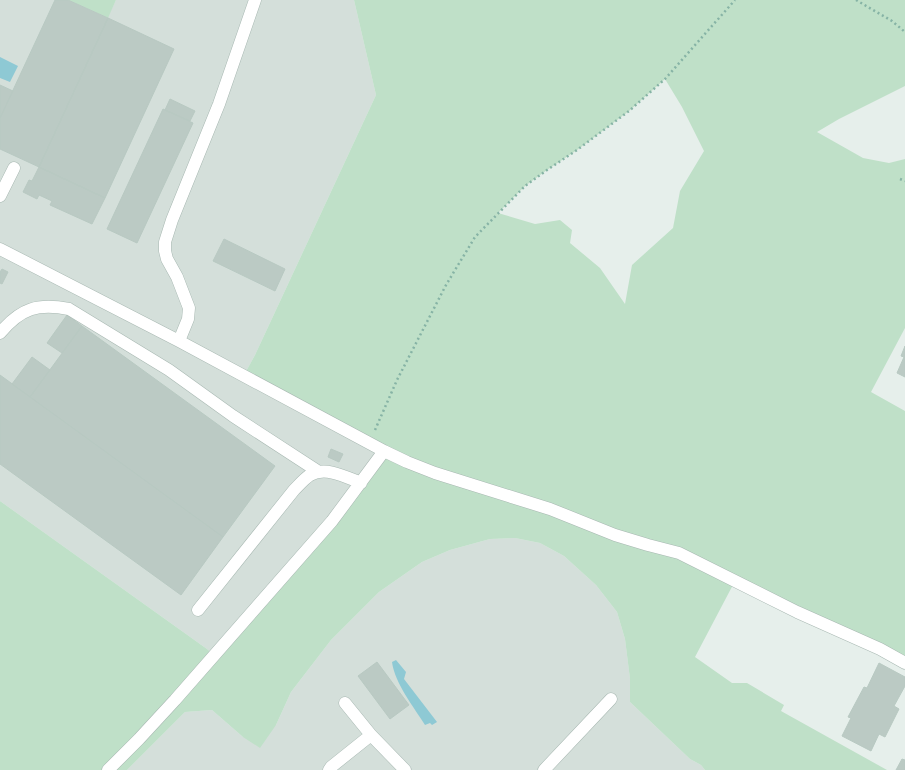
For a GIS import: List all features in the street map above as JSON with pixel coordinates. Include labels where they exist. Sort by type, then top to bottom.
[{"type":"lane","points":[[179,341],[188,319],[189,308],[177,277],[167,259],[165,242],[172,220],[219,104],[254,0]]},
{"type":"lane","points":[[0,196],[14,168]]},
{"type":"lane","points":[[0,249],[179,341],[407,462],[550,509],[641,543],[679,553],[797,612],[880,649],[905,663]]},
{"type":"lane","points":[[0,333],[13,319],[30,309],[44,307],[69,309],[169,370],[233,416],[318,472]]},
{"type":"lane","points":[[108,770],[139,739],[312,545],[332,521],[384,451]]},
{"type":"lane","points":[[198,610],[294,490],[305,479],[318,472],[330,472],[341,474],[361,483]]},
{"type":"lane","points":[[544,770],[611,699]]},
{"type":"lane","points":[[346,703],[371,734],[405,770]]},
{"type":"lane","points":[[329,770],[371,734]]},
{"type":"path","points":[[370,443],[397,380],[438,299],[475,237],[525,186],[577,150],[629,111],[665,79],[735,0]]},
{"type":"path","points":[[856,0],[892,21],[905,32]]},
{"type":"path","points":[[900,179],[905,181]]},
{"type":"shaded area","points":[[0,0],[68,0],[107,18],[116,0],[354,0],[376,95],[255,355],[244,375],[384,451],[214,655],[0,501]]},
{"type":"shaded area","points":[[515,538],[540,543],[564,556],[596,585],[617,612],[625,639],[630,679],[630,702],[690,759],[701,765],[705,770],[127,770],[185,712],[212,710],[243,737],[276,725],[291,692],[331,640],[379,592],[422,562],[450,550],[490,539]]},
{"type":"green space","points":[[68,0],[116,0],[108,18]]},
{"type":"green space","points":[[354,0],[905,0],[905,86],[839,119],[817,132],[863,158],[889,163],[905,159],[905,328],[871,392],[905,411],[905,663],[735,581],[695,657],[732,683],[747,683],[784,705],[781,711],[887,770],[705,770],[701,765],[690,759],[630,702],[630,679],[625,639],[617,612],[596,585],[564,556],[540,543],[515,538],[490,539],[450,550],[422,562],[379,592],[331,640],[291,692],[276,725],[260,748],[243,737],[212,710],[185,712],[127,770],[0,770],[0,501],[214,655],[384,451],[244,375],[255,355],[376,95]],"holes":[[[665,79],[682,107],[704,151],[680,191],[673,228],[632,265],[625,304],[600,268],[570,243],[572,230],[560,220],[535,224],[498,213],[525,186],[577,150],[629,111]]]},
{"type":"water","points":[[0,57],[18,66],[10,82],[0,78]]},
{"type":"water","points":[[396,660],[406,672],[404,679],[437,722],[432,725],[430,723],[425,725],[397,679],[392,662]]},
{"type":"building","points":[[55,0],[68,0],[108,18],[39,167],[0,149],[0,118]]},
{"type":"building","points":[[108,18],[174,49],[105,198],[39,167]]},
{"type":"building","points":[[0,85],[13,91],[0,118]]},
{"type":"building","points":[[170,99],[195,111],[190,121],[165,110]]},
{"type":"building","points":[[163,109],[193,123],[137,243],[107,229]]},
{"type":"building","points":[[39,167],[105,198],[92,224],[50,205],[52,201],[39,195],[37,199],[23,192],[29,180],[32,181]]},
{"type":"building","points":[[224,239],[285,269],[275,291],[213,261]]},
{"type":"building","points":[[2,269],[8,272],[2,284],[0,283],[0,272]]},
{"type":"building","points":[[67,315],[82,326],[62,353],[47,343]]},
{"type":"building","points":[[82,326],[275,466],[223,537],[30,397]]},
{"type":"building","points":[[905,346],[905,377],[897,373],[904,357],[901,356]]},
{"type":"building","points":[[32,357],[50,370],[30,397],[12,384]]},
{"type":"building","points":[[0,375],[223,537],[181,595],[0,464]]},
{"type":"building","points":[[331,449],[343,454],[339,462],[328,457]]},
{"type":"building","points":[[377,662],[409,705],[390,719],[358,676]]},
{"type":"building","points":[[879,663],[905,677],[905,686],[894,706],[899,709],[885,737],[879,734],[871,751],[842,736],[851,718],[848,717],[864,687],[867,688]]},
{"type":"building","points":[[902,759],[905,760],[905,770],[896,770]]}]
